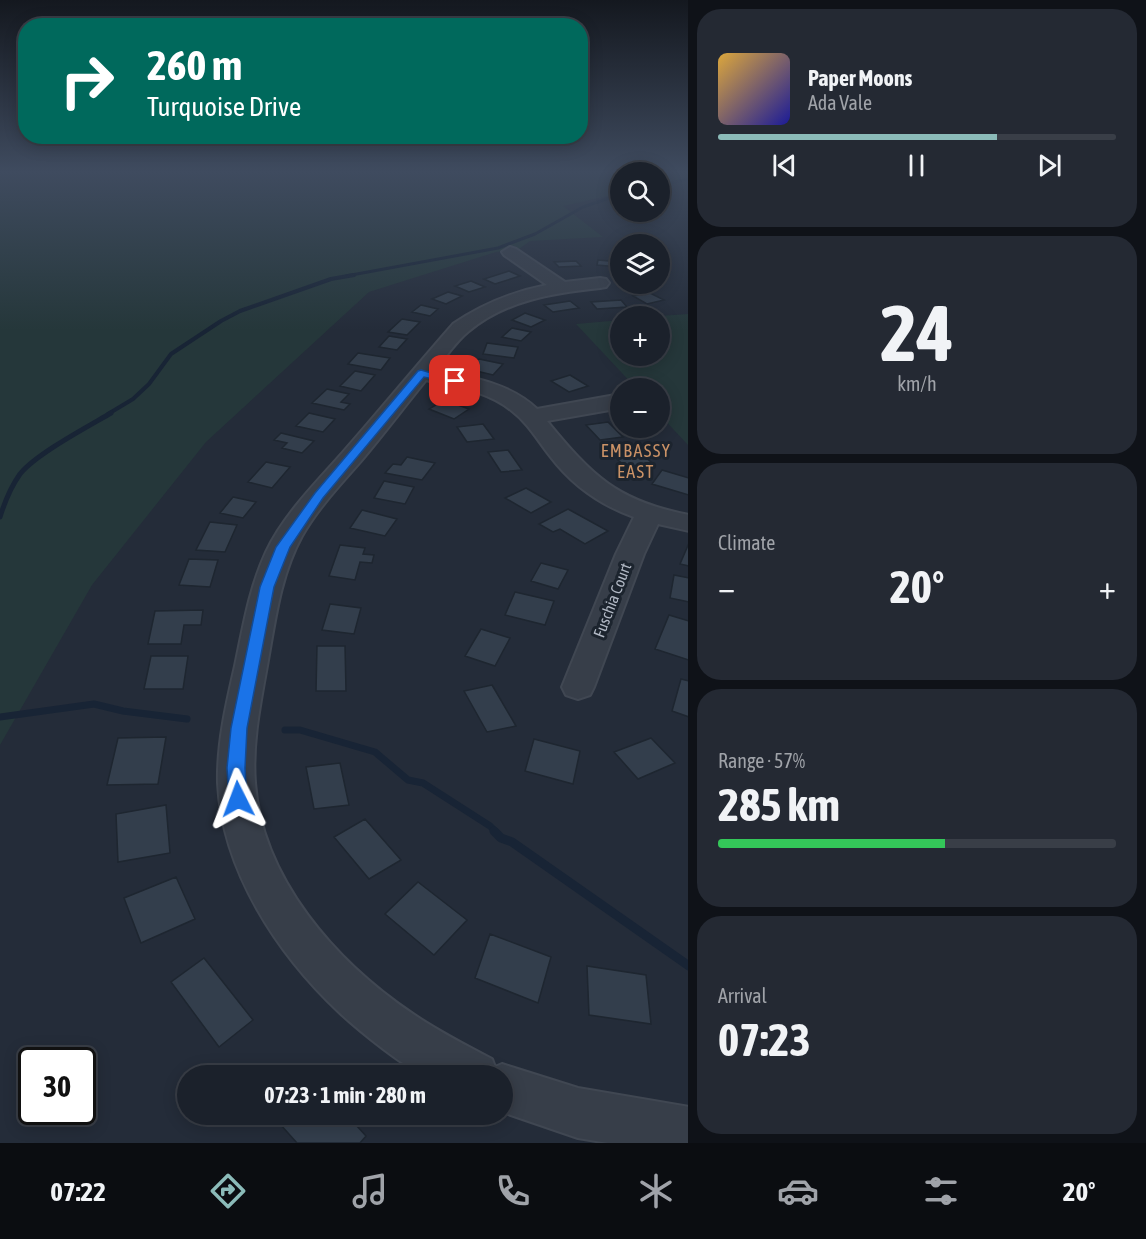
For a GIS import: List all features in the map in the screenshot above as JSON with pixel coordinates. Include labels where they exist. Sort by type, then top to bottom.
[{"type":"street","points":[[510,252],[560,286]]},
{"type":"street","points":[[455,1065],[427,1050],[377,1014],[335,977],[291,926],[262,877],[245,831],[238,799],[236,768],[239,728],[267,587],[276,560],[290,534],[319,495],[460,328],[479,313],[515,297],[560,286],[600,283]]},
{"type":"street","points":[[421,373],[475,385],[515,402],[532,417],[577,474],[590,485],[620,502],[649,514],[688,523]]},
{"type":"street","points":[[532,417],[610,403]]},
{"type":"street","name":"Fuschia Court","points":[[578,687],[630,554],[649,514]]},
{"type":"street","points":[[513,1092],[578,1113],[688,1132]]},
{"type":"shaded area","points":[[0,223],[585,223],[603,237],[530,241],[519,249],[496,252],[369,292],[206,442],[92,585],[0,745]]},
{"type":"shaded area","points":[[688,314],[688,445],[670,426],[670,378],[627,378],[615,366],[670,366],[670,315]]},
{"type":"shaded area","points":[[610,321],[610,360],[576,324]]},
{"type":"building","points":[[598,260],[610,261],[610,266],[597,265]]},
{"type":"building","points":[[576,261],[581,266],[559,267],[554,262]]},
{"type":"building","points":[[509,271],[520,276],[495,284],[484,279]]},
{"type":"building","points":[[471,281],[485,287],[469,292],[455,286]]},
{"type":"building","points":[[448,292],[462,296],[446,304],[432,299]]},
{"type":"building","points":[[652,294],[664,300],[647,304],[633,296]]},
{"type":"building","points":[[621,300],[626,306],[597,309],[591,302]]},
{"type":"building","points":[[570,301],[579,308],[553,312],[544,305]]},
{"type":"building","points":[[421,305],[438,309],[430,316],[412,312]]},
{"type":"building","points":[[525,313],[545,320],[531,327],[512,320]]},
{"type":"building","points":[[402,319],[420,322],[407,335],[388,332]]},
{"type":"building","points":[[512,328],[531,332],[521,341],[502,337]]},
{"type":"building","points":[[389,336],[407,339],[397,350],[379,347]]},
{"type":"building","points":[[487,343],[518,347],[514,358],[483,354]]},
{"type":"building","points":[[358,353],[390,358],[381,370],[348,364]]},
{"type":"building","points":[[479,359],[503,364],[493,375],[468,369]]},
{"type":"building","points":[[355,371],[375,375],[361,391],[340,386]]},
{"type":"building","points":[[570,375],[588,386],[569,392],[551,381]]},
{"type":"building","points":[[327,389],[349,394],[341,402],[350,404],[344,410],[312,403]]},
{"type":"building","points":[[444,400],[469,409],[454,419],[429,409]]},
{"type":"building","points":[[309,413],[335,419],[323,432],[296,426]]},
{"type":"building","points":[[608,422],[610,438],[615,438],[600,440],[586,425]]},
{"type":"building","points":[[483,424],[494,439],[467,442],[457,427]]},
{"type":"building","points":[[281,433],[314,441],[302,453],[282,448],[287,443],[274,440]]},
{"type":"building","points":[[633,447],[651,462],[627,468],[609,452]]},
{"type":"building","points":[[508,450],[522,470],[501,472],[488,452]]},
{"type":"building","points":[[407,457],[435,463],[422,480],[385,473],[393,464],[401,465]]},
{"type":"building","points":[[266,462],[290,467],[272,488],[248,482]]},
{"type":"building","points":[[662,470],[688,478],[688,495],[652,484]]},
{"type":"building","points":[[384,481],[414,487],[405,504],[374,498]]},
{"type":"building","points":[[526,488],[551,502],[531,513],[505,498]]},
{"type":"building","points":[[233,497],[256,502],[243,518],[220,513]]},
{"type":"building","points":[[568,509],[608,531],[585,544],[560,529],[553,532],[539,524]]},
{"type":"building","points":[[362,510],[397,519],[385,536],[350,528]]},
{"type":"building","points":[[210,522],[237,525],[225,552],[196,550]]},
{"type":"building","points":[[340,545],[365,548],[363,554],[374,555],[372,563],[360,562],[355,580],[329,576]]},
{"type":"building","points":[[688,545],[688,566],[680,564]]},
{"type":"building","points":[[189,559],[218,560],[210,587],[179,585]]},
{"type":"building","points":[[541,563],[568,570],[558,589],[531,581]]},
{"type":"building","points":[[674,575],[688,578],[688,602],[670,598]]},
{"type":"building","points":[[515,592],[554,601],[545,625],[505,615]]},
{"type":"building","points":[[330,604],[361,608],[354,634],[322,630]]},
{"type":"building","points":[[203,610],[201,625],[184,625],[181,644],[148,644],[155,611]]},
{"type":"building","points":[[669,615],[688,621],[688,660],[655,649]]},
{"type":"building","points":[[481,629],[510,638],[495,666],[465,656]]},
{"type":"building","points":[[317,646],[345,646],[346,691],[316,691]]},
{"type":"building","points":[[151,656],[188,656],[183,689],[144,689]]},
{"type":"building","points":[[681,679],[688,681],[688,717],[672,711]]},
{"type":"building","points":[[492,685],[516,726],[487,732],[464,691]]},
{"type":"building","points":[[166,737],[158,784],[107,785],[118,738]]},
{"type":"building","points":[[651,738],[675,763],[638,779],[614,752]]},
{"type":"building","points":[[534,739],[580,751],[573,784],[525,771]]},
{"type":"building","points":[[340,763],[349,805],[314,809],[306,767]]},
{"type":"building","points":[[166,805],[170,853],[118,862],[116,814]]},
{"type":"building","points":[[365,819],[401,860],[369,879],[334,837]]},
{"type":"building","points":[[176,877],[195,919],[141,943],[124,898]]},
{"type":"building","points":[[418,882],[467,920],[434,955],[385,914]]},
{"type":"building","points":[[490,934],[551,957],[538,1003],[475,978]]},
{"type":"building","points":[[204,958],[253,1020],[219,1047],[171,982]]},
{"type":"building","points":[[587,966],[646,975],[651,1024],[589,1015]]},
{"type":"building","points":[[281,1125],[356,1125],[366,1136],[360,1143],[297,1143]]},
{"type":"waterway","points":[[346,276],[498,248],[535,234],[554,223]]},
{"type":"waterway","points":[[108,414],[133,399],[149,384],[171,354],[221,321],[240,311],[331,279],[354,275]]},
{"type":"waterway","points":[[0,517],[13,484],[28,466],[62,441],[111,413]]},
{"type":"waterway","points":[[0,717],[94,704],[123,711],[187,719]]},
{"type":"waterway","points":[[285,730],[300,730],[375,752],[408,780],[423,783],[496,832]]},
{"type":"waterway","points":[[494,831],[688,965]]},
{"type":"district","name":"EMBASSY EAST","points":[[636,461]]},
{"type":"route","points":[[238,799],[236,768],[239,728],[267,587],[276,560],[290,534],[319,495],[421,373],[455,381]]}]
